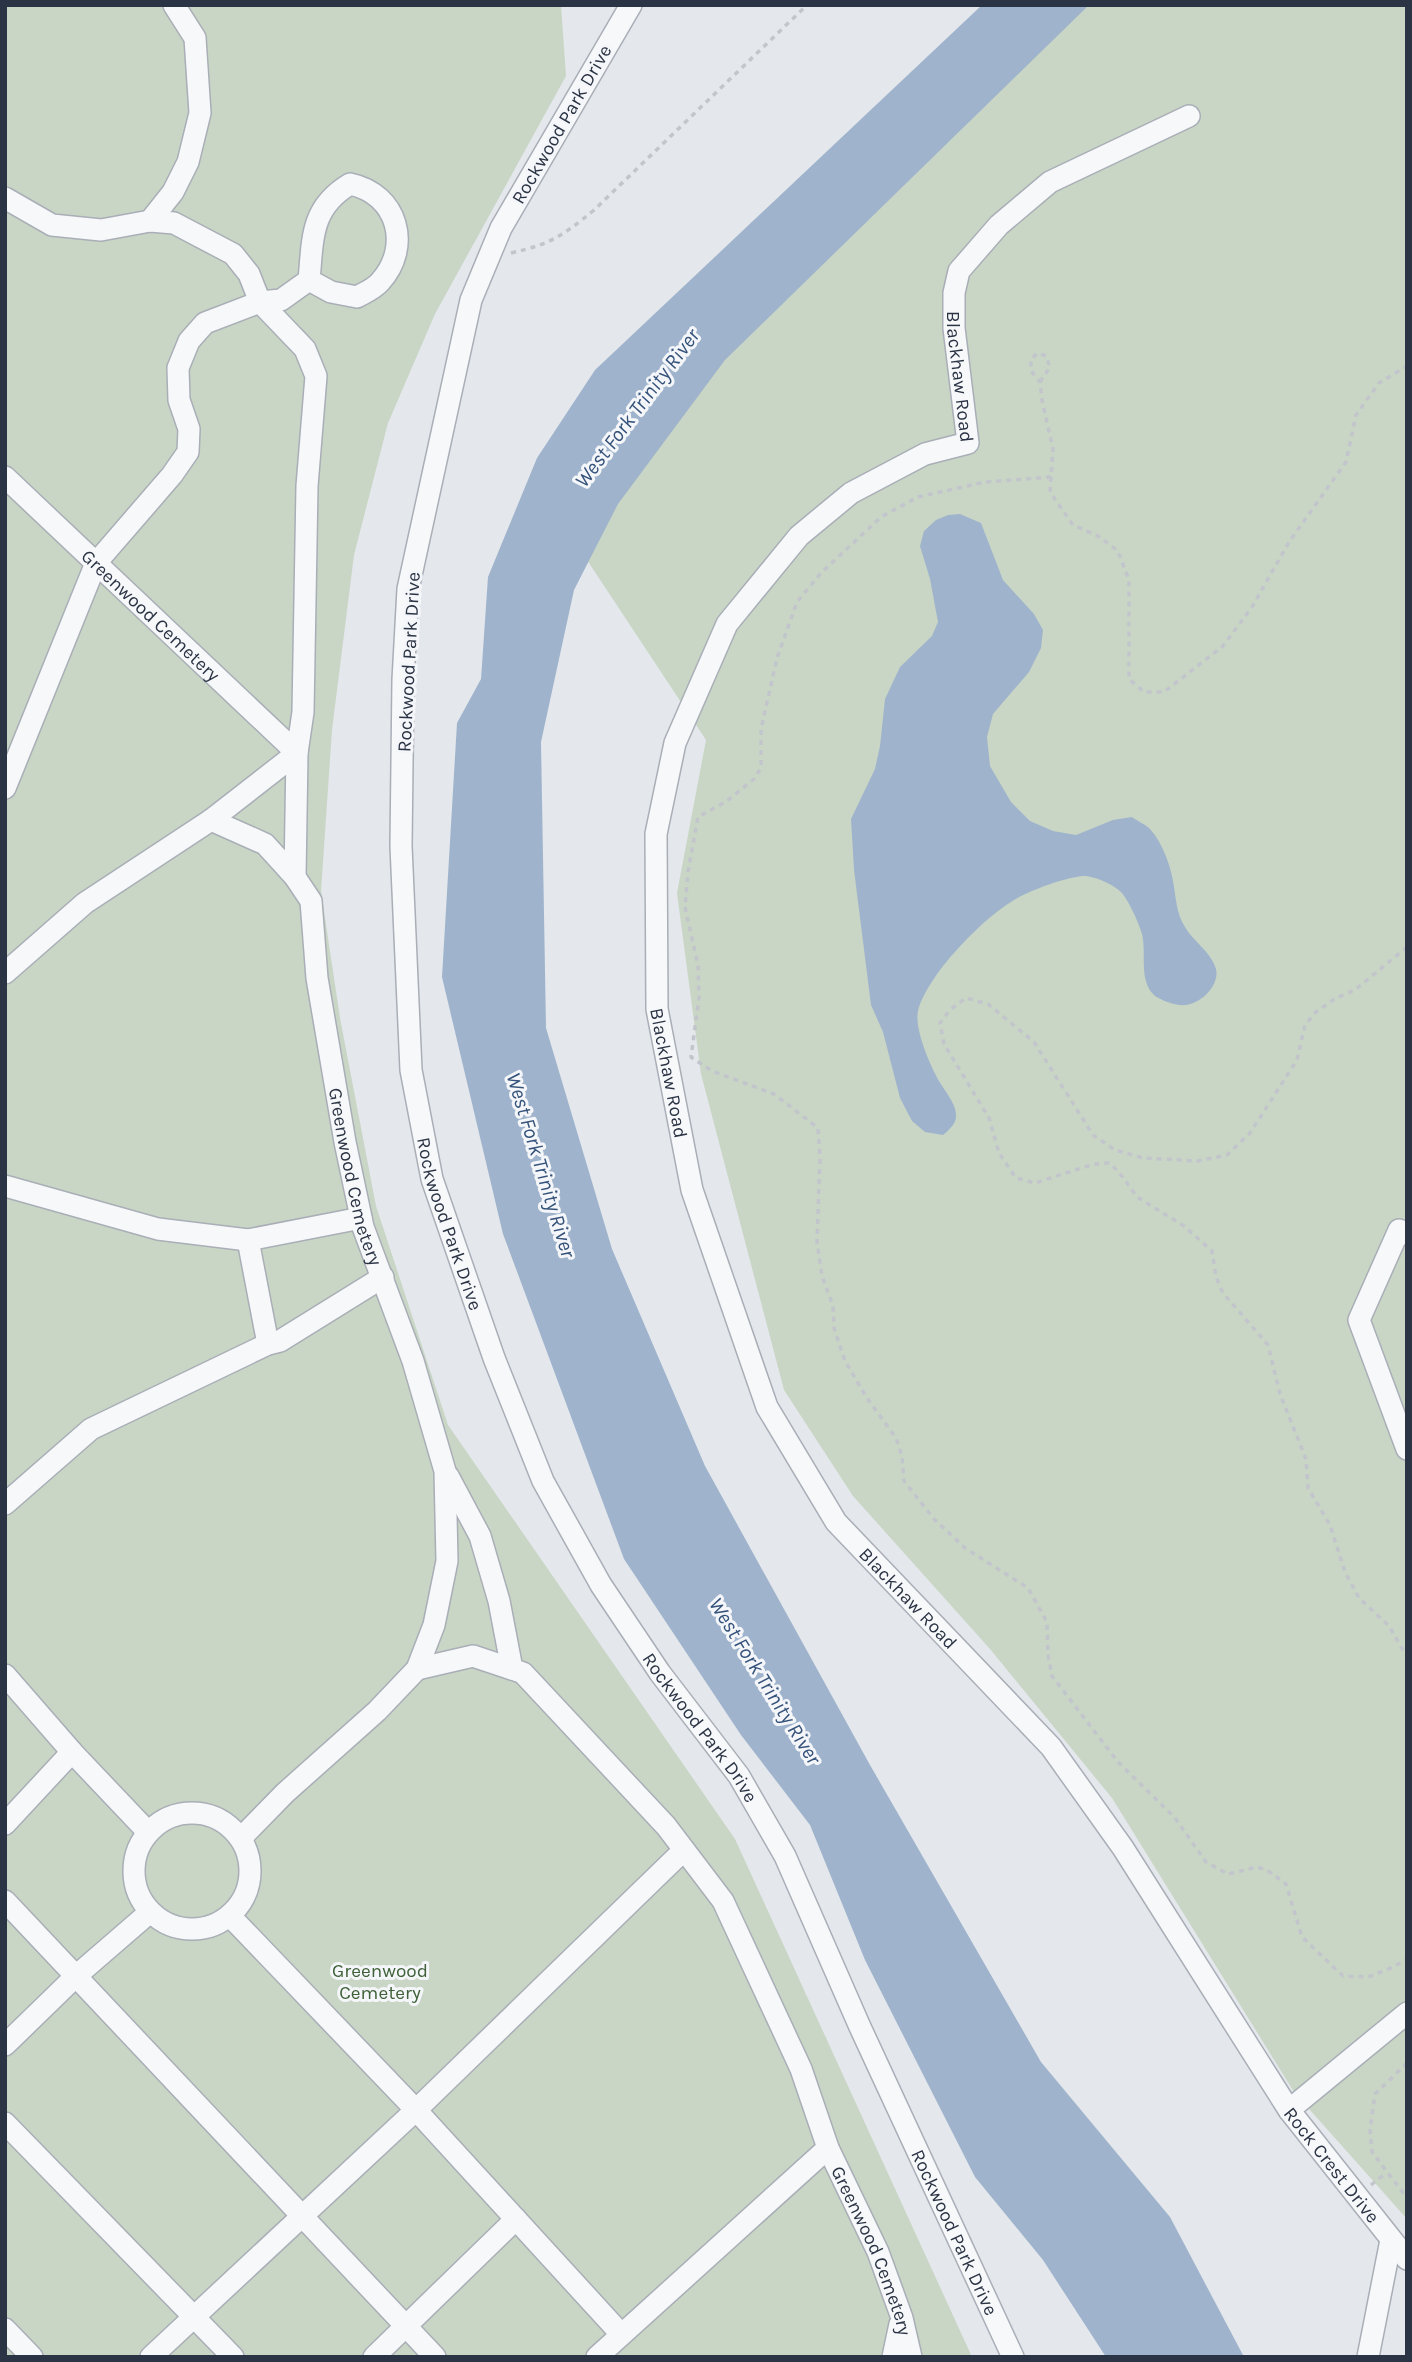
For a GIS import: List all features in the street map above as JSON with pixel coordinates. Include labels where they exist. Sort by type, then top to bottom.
[{"type":"street","points":[[5,198],[52,225],[101,230],[150,221],[173,191],[188,162],[200,113],[195,38],[174,5]]},
{"type":"street","name":"Rockwood Park Drive","points":[[631,5],[501,228],[471,300],[408,589],[403,680],[401,846],[411,1070],[432,1179],[494,1358],[544,1481],[601,1585],[660,1673],[739,1776],[785,1856],[860,2027],[1013,2357]]},
{"type":"street","name":"Blackhaw Road","points":[[1189,116],[1050,181],[999,225],[959,271],[954,293],[954,328],[968,443],[925,454],[850,493],[799,536],[727,624],[676,743],[656,834],[657,1009],[692,1190],[767,1406],[836,1522],[1051,1747],[1123,1848],[1289,2110]]},
{"type":"street","points":[[5,788],[96,563],[172,475],[188,452],[189,429],[179,400],[178,368],[189,341],[205,323],[260,302],[281,300],[309,280],[317,220],[327,202],[350,184],[363,186],[377,194],[387,205],[398,240],[392,265],[379,284],[357,297],[331,292],[309,280]]},
{"type":"street","name":"Greenwood Cemetery","points":[[150,221],[174,223],[233,254],[249,274],[260,302],[305,349],[316,376],[307,486],[303,712],[297,752],[295,877]]},
{"type":"street","name":"Greenwood Cemetery","points":[[5,477],[297,752]]},
{"type":"street","points":[[5,973],[85,903],[211,820],[297,752]]},
{"type":"street","name":"Greenwood Cemetery","points":[[211,820],[265,844],[295,877],[311,901],[319,990],[361,1218],[413,1361],[445,1471],[480,1536],[499,1601],[512,1669]]},
{"type":"street","points":[[5,1186],[158,1229],[248,1240],[361,1218]]},
{"type":"street","points":[[1407,1234],[1399,1230],[1359,1320],[1407,1450]]},
{"type":"street","points":[[248,1240],[268,1344]]},
{"type":"street","points":[[5,1504],[91,1429],[268,1344],[280,1341],[383,1277]]},
{"type":"street","name":"Greenwood Cemetery","points":[[241,1838],[285,1793],[377,1712],[417,1669],[434,1625],[447,1561],[445,1471]]},
{"type":"street","name":"Greenwood Cemetery","points":[[417,1669],[473,1656],[523,1673],[666,1826],[723,1901],[801,2069],[828,2148],[878,2252],[902,2318],[911,2357]]},
{"type":"street","points":[[5,1675],[72,1752],[148,1831]]},
{"type":"street","points":[[5,1824],[72,1752]]},
{"type":"street","points":[[194,1811],[221,1819],[241,1838],[250,1860],[250,1879],[245,1896],[230,1916],[214,1925],[189,1930],[169,1925],[150,1912],[140,1899],[134,1881],[133,1861],[136,1850],[148,1831],[165,1818],[194,1811]]},
{"type":"street","points":[[150,2357],[416,2110],[684,1850]]},
{"type":"street","points":[[5,1901],[435,2357]]},
{"type":"street","points":[[5,2045],[76,1976],[150,1912]]},
{"type":"street","points":[[230,1916],[416,2110],[621,2334]]},
{"type":"street","name":"Rock Crest Drive","points":[[1407,2013],[1289,2110],[1407,2259]]},
{"type":"street","points":[[5,2123],[233,2357]]},
{"type":"street","name":"Greenwood Cemetery","points":[[597,2357],[828,2148]]},
{"type":"street","points":[[374,2357],[516,2219]]},
{"type":"street","name":"Rock Crest Drive","points":[[1368,2357],[1391,2240]]},
{"type":"street","points":[[893,2357],[902,2318]]},
{"type":"street","points":[[5,2329],[32,2357]]},
{"type":"path","points":[[489,258],[542,246],[565,234],[593,211],[807,5]]},
{"type":"path","points":[[1040,382],[1050,367],[1046,356],[1038,353],[1031,359],[1031,371],[1040,382],[1053,449],[1050,492],[1073,525],[1098,536],[1118,551],[1129,580],[1129,679],[1144,692],[1164,692],[1223,646],[1252,607],[1289,542],[1346,462],[1356,415],[1379,383],[1407,366]]},
{"type":"path","points":[[1051,477],[985,482],[918,497],[881,517],[821,573],[797,602],[777,658],[766,705],[761,729],[761,768],[754,779],[727,802],[698,817],[685,907],[698,965],[699,998],[691,1057],[712,1071],[774,1094],[818,1128],[820,1158],[817,1242],[822,1276],[833,1306],[834,1328],[845,1361],[896,1438],[902,1456],[904,1481],[934,1519],[965,1548],[1028,1588],[1047,1622],[1048,1656],[1052,1676],[1118,1762],[1175,1818],[1206,1862],[1228,1874],[1257,1867],[1267,1870],[1286,1884],[1302,1937],[1343,1976],[1368,1978],[1407,1959]]},
{"type":"path","points":[[1407,947],[1355,990],[1336,998],[1316,1012],[1305,1025],[1297,1060],[1250,1133],[1227,1155],[1198,1161],[1143,1158],[1115,1150],[1093,1135],[1034,1042],[988,1004],[966,998],[950,1010],[940,1023],[944,1044],[989,1118],[999,1153],[1016,1178],[1035,1183],[1094,1164],[1109,1163],[1137,1197],[1184,1226],[1212,1251],[1216,1277],[1223,1293],[1268,1345],[1280,1394],[1306,1459],[1308,1488],[1331,1525],[1345,1572],[1359,1598],[1389,1626],[1407,1657]]},
{"type":"path","points":[[1407,2063],[1375,2094],[1370,2130],[1372,2152],[1407,2198]]},
{"type":"green space","name":"Greenwood Cemetery","points":[[5,5],[561,5],[566,76],[435,314],[388,423],[354,555],[332,730],[321,891],[340,1018],[376,1206],[448,1425],[735,1839],[972,2357],[5,2357]]},
{"type":"green space","points":[[1080,5],[1407,5],[1407,2219],[1294,2092],[1112,1798],[990,1649],[853,1496],[784,1390],[701,1074],[677,893],[706,740],[583,554],[650,423]]},
{"type":"water","name":"West Fork Trinity River","points":[[982,5],[1089,5],[725,360],[618,504],[574,590],[541,742],[546,1028],[612,1249],[705,1466],[870,1765],[1041,2062],[1170,2217],[1244,2357],[1106,2357],[1043,2260],[975,2177],[865,1960],[810,1825],[741,1735],[624,1559],[503,1234],[442,977],[457,723],[481,679],[488,577],[537,458],[595,370]]},
{"type":"water","points":[[960,514],[981,523],[1003,580],[1034,614],[1043,630],[1041,648],[1029,672],[993,714],[987,737],[990,766],[1011,802],[1030,821],[1053,831],[1076,835],[1113,820],[1132,817],[1150,829],[1168,861],[1182,922],[1211,958],[1216,975],[1208,993],[1191,1004],[1174,1004],[1155,996],[1146,982],[1143,939],[1133,911],[1119,890],[1099,879],[1084,876],[1067,879],[1014,900],[982,924],[949,958],[920,1004],[918,1027],[927,1056],[955,1110],[954,1123],[943,1135],[925,1132],[912,1121],[900,1098],[883,1032],[871,1005],[854,870],[851,819],[875,769],[885,699],[900,667],[932,636],[938,622],[930,579],[920,546],[924,531],[936,520]]}]
